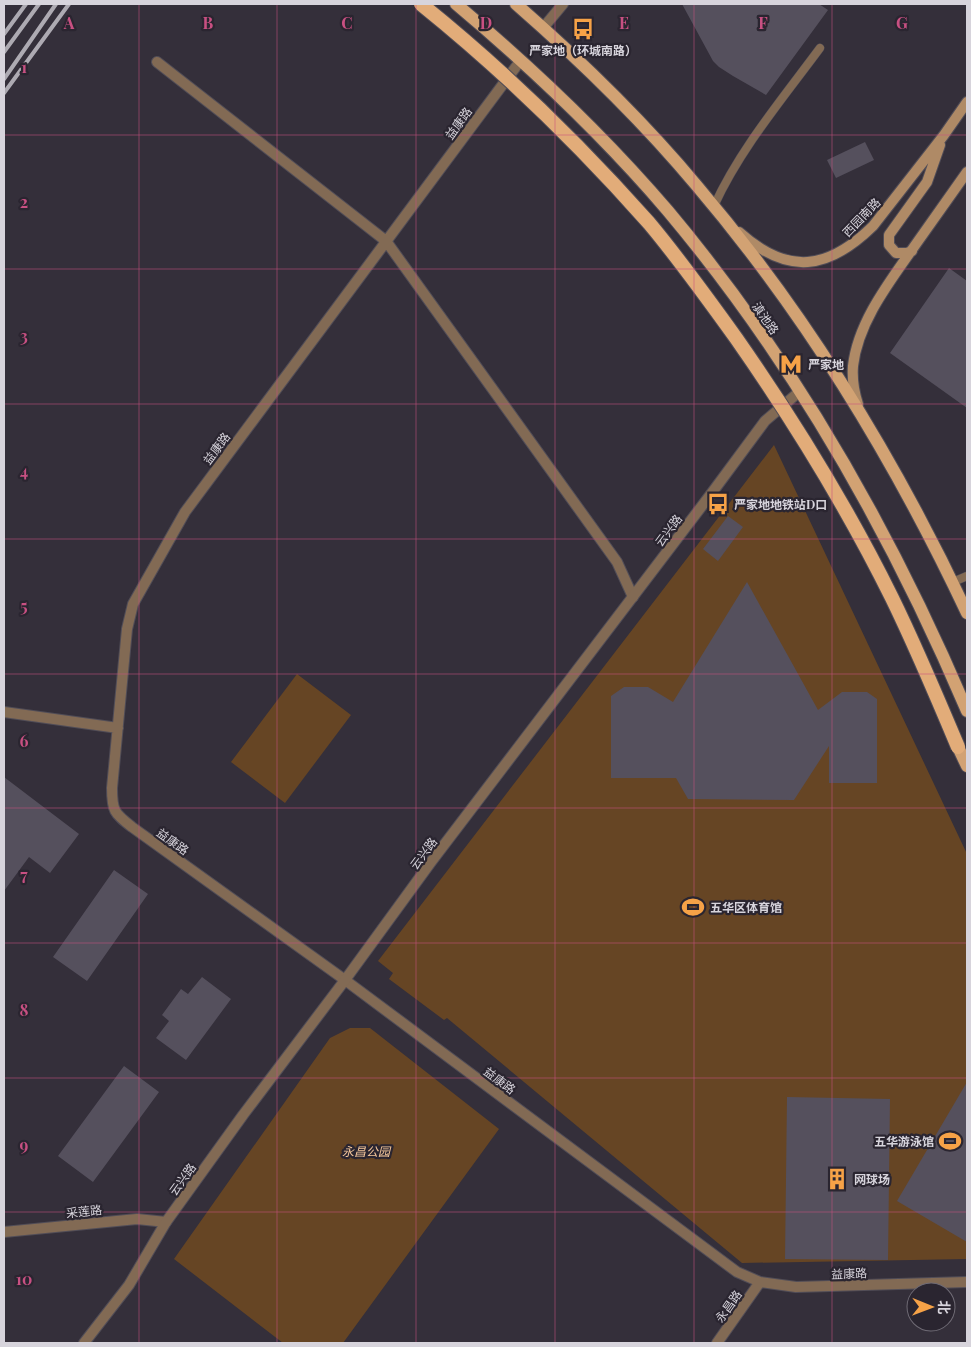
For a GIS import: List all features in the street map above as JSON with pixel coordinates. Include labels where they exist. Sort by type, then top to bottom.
[{"type":"highway","points":[[420,4],[502,74],[587,156],[655,231],[711,304],[786,412],[846,512],[902,619],[958,747]]},
{"type":"main road","name":"滇池路","points":[[456,4],[520,60],[608,146],[666,210],[715,270],[835,448],[880,528],[926,617],[966,709]]},
{"type":"main road","name":"滇池路","points":[[516,4],[636,118],[714,206],[761,267],[806,332],[868,428],[907,495],[953,582],[967,614]]},
{"type":"main road","name":"西园南路","points":[[714,206],[746,238],[768,253],[791,262],[814,262],[825,259],[849,247],[873,226],[944,135],[967,102]]},
{"type":"main road","points":[[912,251],[896,253],[889,245],[889,235],[927,182],[944,135]]},
{"type":"main road","points":[[868,428],[858,406],[853,386],[853,366],[862,334],[874,310],[912,251],[967,172]]},
{"type":"main road","points":[[958,747],[967,766]]},
{"type":"street","points":[[543,28],[563,4]]},
{"type":"street","name":"益康路","points":[[520,60],[185,512],[133,604],[127,629],[112,788],[112,806],[119,817],[345,980],[737,1272],[760,1282],[796,1287],[967,1282]]},
{"type":"street","points":[[157,62],[386,241],[617,562],[633,597]]},
{"type":"street","name":"云兴路","points":[[84,1343],[129,1285],[166,1222],[431,862],[712,494],[765,421],[799,392]]},
{"type":"street","points":[[4,712],[118,728]]},
{"type":"street","name":"采莲路","points":[[4,1232],[137,1219],[166,1222]]},
{"type":"street","name":"永昌路","points":[[717,1343],[760,1282]]},
{"type":"lane","points":[[714,206],[724,184],[740,160],[778,104],[820,48]]},
{"type":"lane","points":[[953,582],[967,576]]},
{"type":"green space","name":"五华区体育馆","points":[[774,445],[967,854],[967,1259],[742,1263],[447,1018],[444,1020],[389,979],[393,973],[378,961]]},
{"type":"green space","points":[[297,674],[351,715],[285,803],[231,762]]},
{"type":"green space","name":"永昌公园","points":[[350,1028],[370,1028],[499,1129],[343,1343],[283,1343],[174,1259],[330,1038]]},
{"type":"building","points":[[682,4],[819,4],[828,10],[766,95],[733,76],[713,61]]},
{"type":"building","points":[[865,142],[874,160],[836,178],[827,160]]},
{"type":"building","points":[[949,268],[967,281],[967,408],[890,353]]},
{"type":"building","points":[[728,516],[743,527],[718,561],[703,549]]},
{"type":"building","points":[[747,582],[818,710],[842,692],[867,692],[877,699],[877,783],[829,783],[829,746],[794,800],[688,799],[676,778],[611,778],[611,696],[624,687],[648,687],[673,702]]},
{"type":"building","points":[[4,777],[79,834],[50,873],[29,857],[4,891]]},
{"type":"building","points":[[114,870],[148,894],[87,981],[53,957]]},
{"type":"building","points":[[202,977],[231,999],[186,1060],[156,1038],[169,1021],[162,1015],[181,989],[188,994]]},
{"type":"building","points":[[124,1066],[159,1092],[93,1182],[58,1156]]},
{"type":"building","name":"五华游泳馆","points":[[967,1082],[967,1242],[897,1201]]},
{"type":"building","name":"网球场","points":[[787,1097],[890,1099],[888,1260],[785,1259]]},
{"type":"railway","points":[[4,34],[26,4]]},
{"type":"railway","points":[[4,52],[39,4]]},
{"type":"railway","points":[[4,79],[56,4]]},
{"type":"railway","points":[[4,93],[69,4]]},
{"type":"place","name":"严家地（环城南路）","points":[[583,29]]},
{"type":"place","name":"严家地","points":[[791,364]]},
{"type":"place","name":"严家地地铁站D口","points":[[718,504]]},
{"type":"place","name":"五华区体育馆","points":[[693,907]]},
{"type":"place","name":"五华游泳馆","points":[[950,1141]]},
{"type":"place","name":"网球场","points":[[837,1179]]}]
